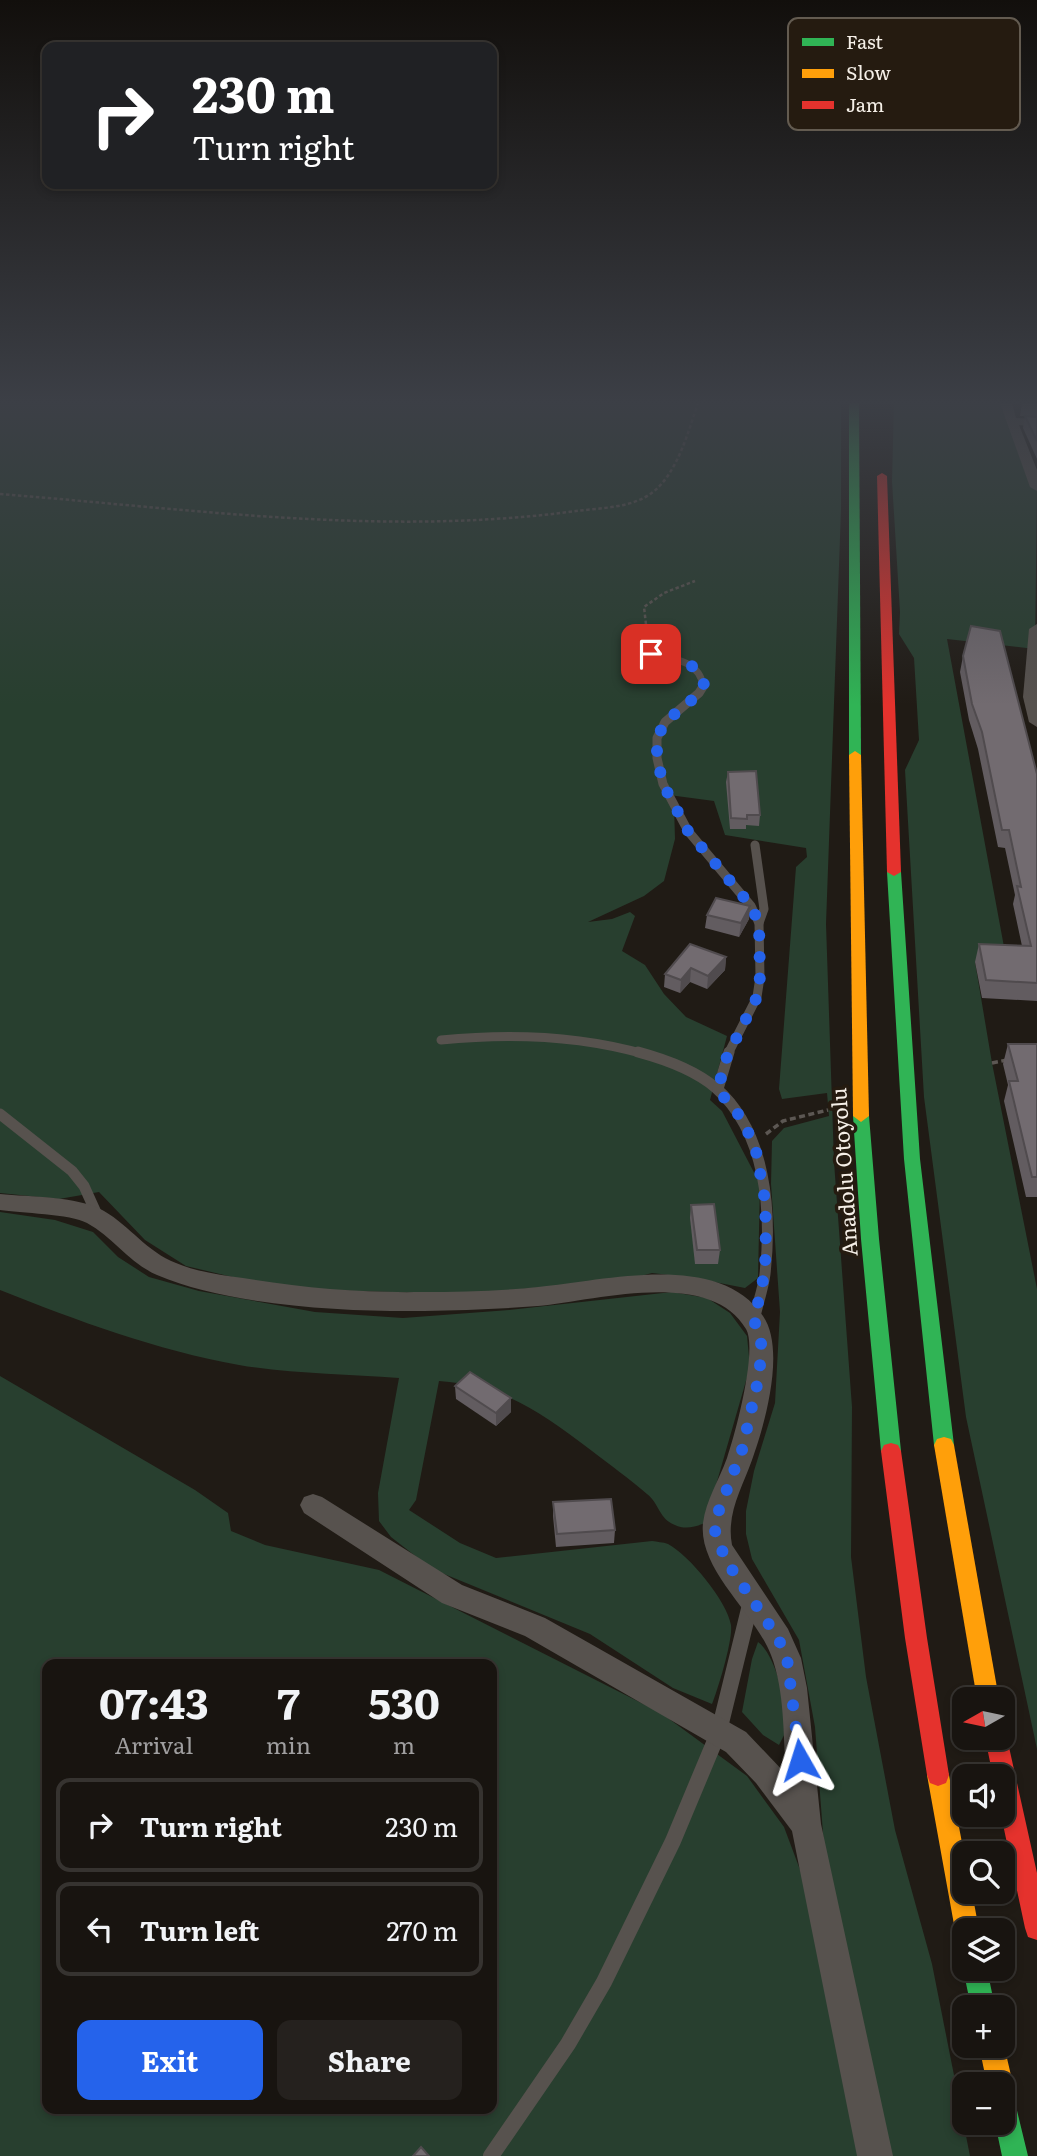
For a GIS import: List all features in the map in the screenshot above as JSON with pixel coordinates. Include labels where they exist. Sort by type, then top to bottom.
[{"type":"highway","name":"Anadolu Otoyolu","points":[[855,504],[858,1041],[869,1237],[888,1430],[911,1610],[964,1918]]},
{"type":"highway","points":[[883,504],[896,916],[917,1221],[946,1456],[971,1618],[985,1687]]},
{"type":"highway","points":[[999,1750],[1037,1928]]},
{"type":"highway","points":[[1011,2135],[1015,2156]]},
{"type":"street","points":[[1037,629],[1034,697],[1037,722]]},
{"type":"street","points":[[0,1202],[85,1212],[98,1217],[152,1263],[181,1275],[289,1295],[364,1302],[433,1303],[667,1284],[704,1289],[722,1297],[754,1321],[760,1334],[762,1352],[757,1385],[742,1450],[716,1518],[715,1534],[719,1549],[778,1638],[787,1658],[793,1688],[806,1824],[875,2156]]},
{"type":"street","points":[[313,1505],[452,1594],[535,1627],[736,1742],[767,1773],[806,1824]]},
{"type":"lane","points":[[651,654],[684,661],[702,676],[704,685],[699,694],[665,722],[657,738],[657,758],[663,784],[688,831],[751,906],[759,923]]},
{"type":"lane","points":[[718,1090],[725,1061],[757,997],[760,977],[759,923],[764,909],[755,845]]},
{"type":"lane","points":[[441,1040],[483,1035],[564,1037],[648,1054],[690,1072],[718,1090],[743,1120],[756,1151],[764,1194],[765,1259],[754,1321]]},
{"type":"lane","points":[[0,1114],[72,1171],[84,1186],[98,1217]]},
{"type":"lane","points":[[491,2156],[568,2044],[604,1982],[673,1841],[719,1731],[752,1599]]},
{"type":"path","points":[[119,504],[348,522],[401,523],[547,515],[619,504]]},
{"type":"path","points":[[651,654],[644,607],[664,593],[695,581]]},
{"type":"path","points":[[992,1063],[1014,1058]]},
{"type":"path","points":[[756,1151],[768,1130],[783,1121],[828,1110]]},
{"type":"green space","points":[[0,504],[841,504],[826,924],[834,1162],[852,1407],[851,1557],[866,1677],[895,1830],[932,1964],[953,2072],[952,2135],[966,2135],[970,2156],[886,2156],[826,1873],[815,1727],[799,1640],[752,1559],[746,1534],[746,1511],[754,1471],[775,1403],[780,1312],[771,1184],[772,1141],[784,1128],[829,1116],[827,1093],[782,1099],[779,1089],[796,867],[807,857],[806,848],[725,835],[714,801],[669,795],[674,806],[675,839],[664,881],[644,896],[588,922],[612,919],[630,912],[635,916],[622,951],[645,965],[664,994],[686,1017],[727,1036],[710,1100],[722,1111],[760,1184],[758,1278],[745,1288],[652,1273],[626,1280],[466,1294],[318,1290],[241,1279],[186,1266],[145,1240],[99,1192],[59,1199],[0,1193]]},
{"type":"green space","points":[[893,504],[1037,504],[1035,649],[947,639],[1007,963],[975,962],[992,1063],[1037,1289],[1037,1749],[966,1417],[924,1097],[905,770],[919,740],[914,658],[899,634]]},
{"type":"green space","points":[[0,1212],[55,1220],[93,1232],[118,1257],[149,1277],[199,1291],[315,1312],[403,1318],[509,1310],[672,1292],[707,1298],[730,1313],[747,1336],[750,1367],[705,1523],[686,1528],[670,1522],[651,1498],[634,1483],[556,1424],[521,1403],[484,1389],[439,1381],[416,1500],[409,1510],[460,1543],[496,1558],[652,1541],[668,1544],[686,1558],[706,1580],[722,1604],[731,1625],[727,1653],[712,1704],[673,1688],[590,1634],[432,1569],[391,1537],[379,1521],[378,1493],[399,1378],[278,1370],[208,1359],[118,1334],[0,1290]]},
{"type":"green space","points":[[0,1376],[195,1490],[228,1513],[231,1531],[265,1545],[379,1570],[661,1713],[747,1776],[784,1827],[814,1907],[883,2156],[0,2156]]},
{"type":"green space","points":[[758,1642],[774,1668],[785,1704],[787,1727],[779,1745],[763,1735],[742,1712]]},
{"type":"building","points":[[971,626],[1000,631],[1037,774],[1037,983],[986,980],[979,944],[1031,946],[1017,886],[1021,887],[1009,830],[1002,830],[963,656]]},
{"type":"building","points":[[756,771],[760,815],[747,815],[747,819],[731,818],[728,772]]},
{"type":"building","points":[[716,898],[750,906],[741,923],[707,915]]},
{"type":"building","points":[[690,944],[726,957],[708,976],[691,968],[681,980],[665,974]]},
{"type":"building","points":[[1008,1044],[1037,1044],[1037,1177],[1032,1177],[1009,1081],[1018,1081]]},
{"type":"building","points":[[714,1204],[720,1250],[697,1250],[691,1205]]},
{"type":"building","points":[[470,1372],[511,1398],[496,1413],[455,1386]]},
{"type":"building","points":[[611,1499],[615,1530],[557,1534],[553,1502]]},
{"type":"building","points":[[421,2147],[429,2156],[413,2156]]},
{"type":"traffic: fast","points":[[854,504],[855,755]]},
{"type":"traffic: fast","points":[[894,872],[912,1159],[944,1445]]},
{"type":"traffic: fast","points":[[861,1116],[891,1451]]},
{"type":"traffic: fast","points":[[978,1981],[980,1995]]},
{"type":"traffic: fast","points":[[1011,2135],[1015,2156]]},
{"type":"traffic: slow","points":[[855,755],[861,1116]]},
{"type":"traffic: slow","points":[[944,1445],[986,1687]]},
{"type":"traffic: slow","points":[[938,1775],[965,1918]]},
{"type":"traffic: slow","points":[[995,2058],[997,2072]]},
{"type":"traffic: jam","points":[[883,504],[894,872]]},
{"type":"traffic: jam","points":[[891,1451],[916,1638],[938,1775]]},
{"type":"traffic: jam","points":[[999,1750],[1037,1928]]},
{"type":"route","points":[[651,654],[684,661],[695,667],[702,676],[704,685],[699,694],[665,722],[657,738],[657,758],[663,784],[688,831],[751,906],[759,923],[760,977],[757,997],[725,1061],[718,1090],[743,1120],[756,1151],[764,1194],[765,1271],[754,1321],[760,1334],[762,1352],[742,1450],[716,1518],[715,1534],[719,1549],[778,1638],[787,1658],[793,1688],[800,1760]]}]
